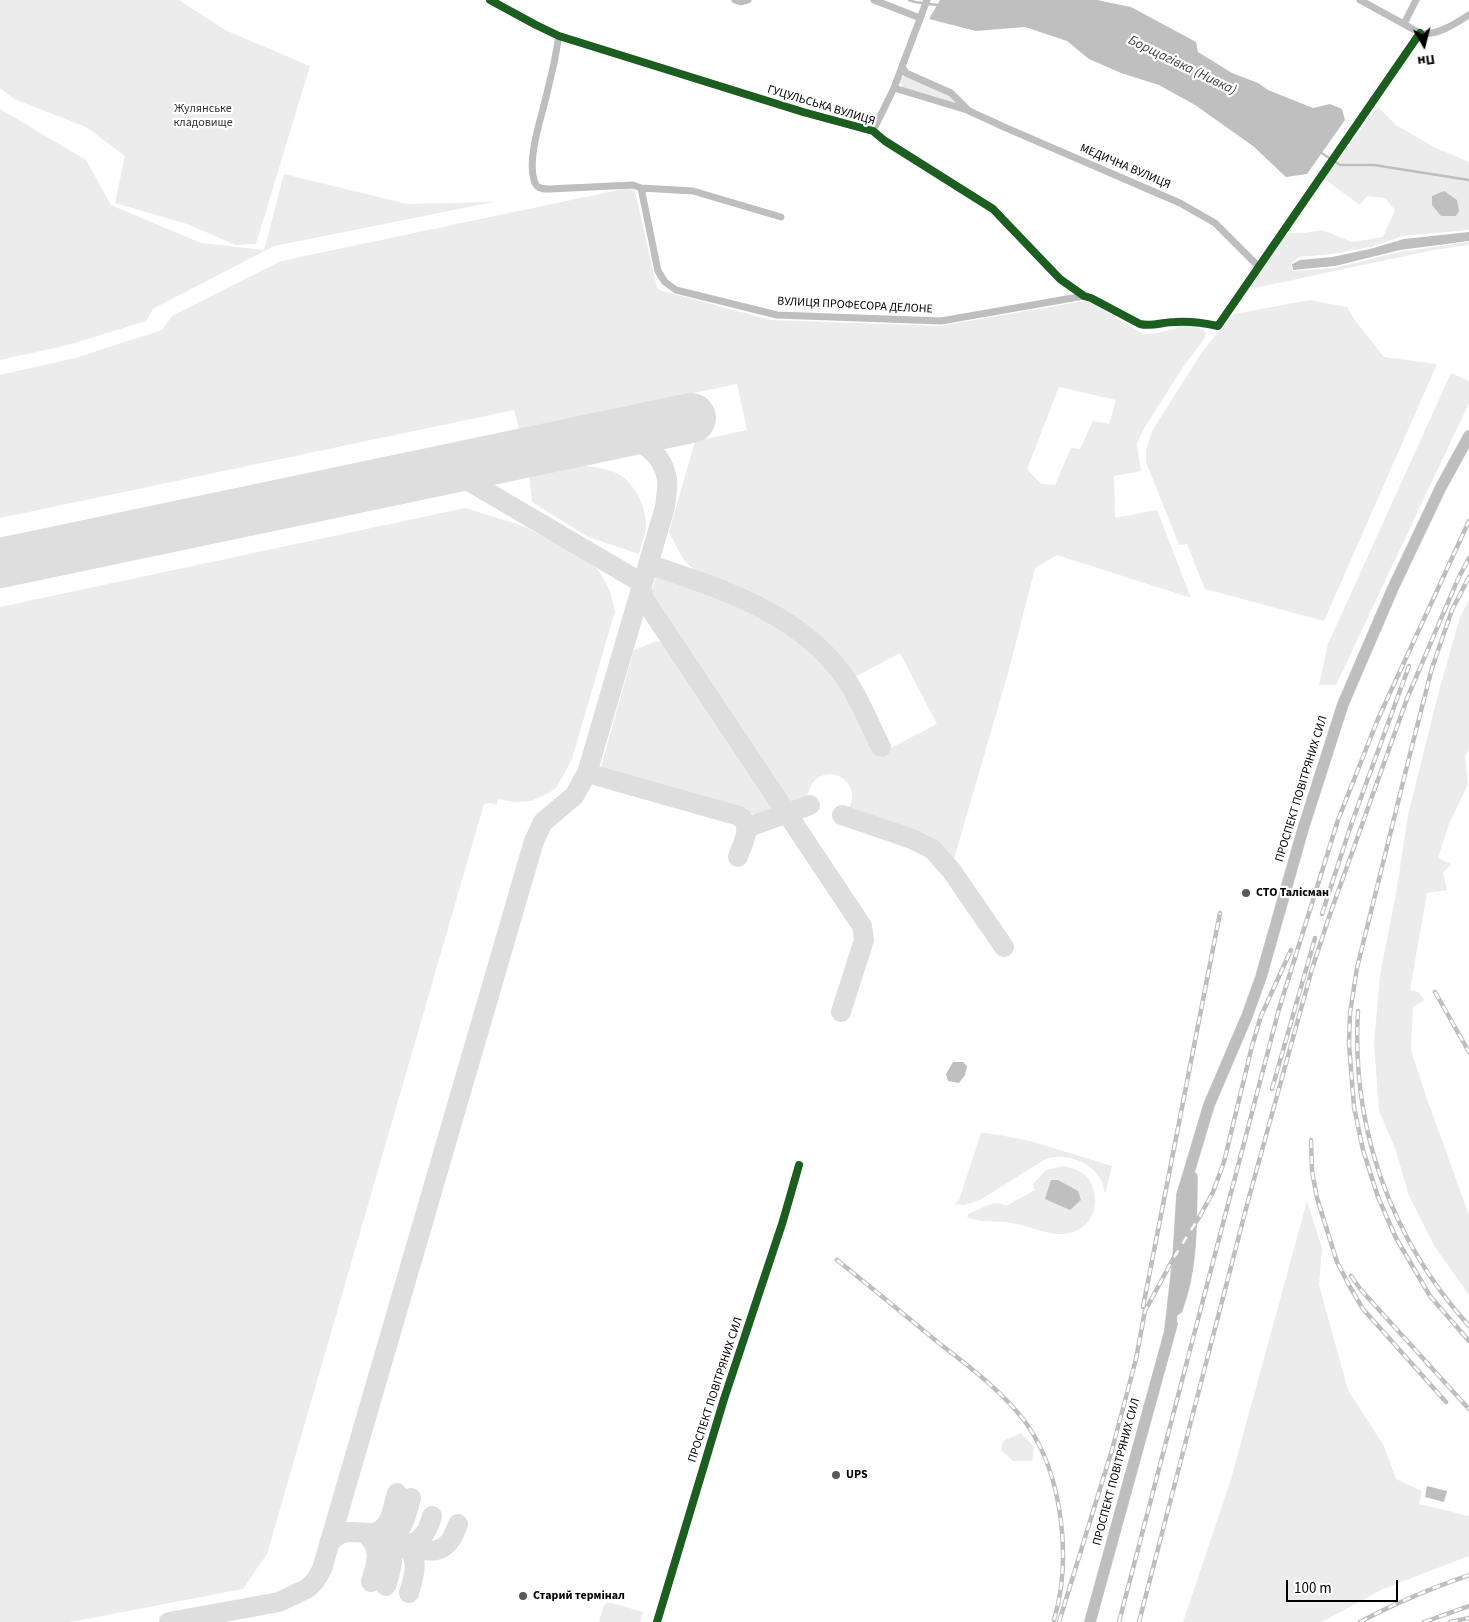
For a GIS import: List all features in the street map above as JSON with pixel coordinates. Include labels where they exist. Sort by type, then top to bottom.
[{"type":"main road","name":"ПРОСПЕКТ ПОВІТРЯНИХ СИЛ","points":[[1090,1622],[1170,1330],[1184,1290],[1187,1274],[1192,1162],[1209,1106],[1247,1016],[1261,977],[1303,829],[1343,704],[1393,588],[1440,487],[1469,436]]},
{"type":"street","name":"ГУЦУЛЬСЬКА ВУЛИЦЯ","points":[[490,0],[536,26],[559,36],[803,112],[873,131],[885,142],[993,209],[1060,279],[1084,296],[1140,324],[1155,326],[1174,322],[1204,323],[1218,326],[1259,267]]},
{"type":"street","points":[[735,0],[741,2],[748,0]]},
{"type":"street","points":[[874,0],[920,18]]},
{"type":"street","points":[[1360,0],[1420,34],[1438,31],[1469,15]]},
{"type":"street","points":[[1404,24],[1416,0]]},
{"type":"street","points":[[873,131],[894,88],[926,3]]},
{"type":"street","points":[[1259,267],[1420,34]]},
{"type":"street","points":[[559,36],[535,141],[532,170],[536,186],[541,189],[549,189],[633,185],[641,188],[693,191],[781,217]]},
{"type":"street","name":"МЕДИЧНА ВУЛИЦЯ","points":[[902,67],[906,73],[952,93],[967,110]]},
{"type":"street","name":"МЕДИЧНА ВУЛИЦЯ","points":[[894,88],[967,110],[1004,128],[1180,202],[1214,223],[1259,267]]},
{"type":"street","name":"ВУЛИЦЯ ПРОФЕСОРА ДЕЛОНЕ","points":[[641,188],[658,271],[665,282],[676,290],[778,315],[941,321],[1084,296]]},
{"type":"street","name":"ПРОСПЕКТ ПОВІТРЯНИХ СИЛ","points":[[657,1622],[724,1399],[783,1221],[799,1165]]},
{"type":"green space","name":"Жулянське кладовище","points":[[0,0],[179,0],[225,30],[310,66],[256,244],[236,245],[187,224],[115,203],[125,156],[86,127],[14,99],[0,88]]},
{"type":"green space","points":[[906,76],[951,94],[960,105],[903,88],[900,82],[902,77]]},
{"type":"green space","points":[[1378,107],[1396,125],[1434,147],[1469,162],[1469,230],[1403,236],[1370,247],[1332,254],[1299,257],[1291,263],[1292,271],[1334,268],[1399,252],[1469,242],[1469,245],[1433,250],[1255,288],[1250,286],[1283,238],[1290,233],[1322,230],[1352,242],[1383,237],[1395,210],[1385,198],[1367,196],[1360,205],[1324,179]]},
{"type":"green space","points":[[0,109],[86,160],[111,205],[201,243],[264,250],[284,174],[407,204],[493,202],[274,246],[153,309],[146,321],[68,345],[0,360]]},
{"type":"green space","points":[[628,188],[635,191],[659,290],[771,320],[940,326],[1084,301],[1096,305],[1143,334],[1153,334],[1174,329],[1181,325],[1194,326],[1204,330],[1206,334],[1143,430],[1137,444],[1141,471],[1114,476],[1115,518],[1157,510],[1191,598],[1057,555],[1035,568],[1010,666],[952,866],[934,845],[846,812],[851,804],[852,794],[847,783],[838,776],[832,774],[820,776],[813,782],[804,798],[791,804],[651,594],[656,575],[739,604],[788,631],[810,649],[830,670],[848,696],[877,755],[937,724],[900,653],[853,678],[822,642],[804,626],[784,612],[753,595],[696,570],[681,555],[669,532],[695,441],[747,430],[737,384],[519,429],[514,410],[0,518],[0,375],[75,358],[162,330],[172,316],[281,261]],"holes":[[[1059,387],[1116,400],[1109,424],[1093,421],[1080,449],[1071,448],[1055,485],[1041,484],[1027,469]]]},
{"type":"green space","points":[[1310,300],[1347,307],[1354,319],[1384,357],[1437,364],[1324,621],[1205,589],[1187,544],[1179,545],[1146,462],[1146,450],[1152,431],[1204,349],[1234,314]]},
{"type":"green space","points":[[1451,373],[1469,381],[1469,403],[1336,685],[1319,685],[1328,644]]},
{"type":"green space","points":[[580,465],[614,472],[628,481],[638,495],[646,519],[646,527],[639,554],[588,537],[532,502],[529,476]]},
{"type":"green space","points":[[465,508],[523,526],[579,555],[597,569],[604,579],[611,594],[615,611],[572,759],[557,787],[531,801],[513,802],[498,799],[497,805],[484,804],[267,1554],[243,1589],[70,1622],[0,1622],[0,607]]},
{"type":"green space","points":[[1469,600],[1469,749],[1465,757],[1468,784],[1449,824],[1438,858],[1451,864],[1443,873],[1447,890],[1427,893],[1410,990],[1418,992],[1425,1000],[1413,1007],[1411,1050],[1469,1215],[1469,1295],[1435,1247],[1409,1196],[1395,1148],[1379,1111],[1374,1043],[1380,975],[1396,894],[1408,815],[1437,698],[1460,617]]},
{"type":"green space","points":[[657,641],[665,644],[776,811],[760,816],[600,770],[634,650]]},
{"type":"green space","points":[[981,1133],[1027,1140],[1112,1166],[1105,1194],[1102,1182],[1092,1169],[1077,1160],[1060,1157],[1044,1160],[980,1200],[964,1205],[954,1204],[959,1200]]},
{"type":"green space","points":[[1064,1166],[1077,1170],[1086,1176],[1092,1185],[1095,1201],[1094,1209],[1087,1223],[1081,1228],[1073,1232],[1058,1234],[1012,1223],[967,1217],[968,1214],[992,1204],[997,1203],[1006,1206],[1035,1190],[1033,1184],[1046,1170]]},
{"type":"green space","points":[[1307,1201],[1322,1248],[1319,1285],[1348,1390],[1384,1446],[1396,1479],[1422,1491],[1419,1504],[1469,1516],[1469,1556],[1383,1589],[1322,1622],[1183,1622],[1231,1479]]},
{"type":"green space","points":[[1021,1433],[1034,1447],[1032,1461],[1013,1461],[1001,1450],[1003,1441]]},
{"type":"green space","points":[[607,1603],[643,1612],[640,1622],[599,1622],[603,1607]]},
{"type":"water","points":[[940,0],[1097,0],[1131,7],[1196,42],[1198,52],[1232,73],[1313,108],[1330,104],[1342,109],[1345,120],[1307,174],[1286,177],[1253,146],[1195,105],[1159,85],[1121,73],[1089,59],[1067,41],[1025,27],[976,31],[929,19]]},
{"type":"water","points":[[1444,191],[1457,200],[1459,211],[1456,216],[1441,216],[1432,205],[1432,196]]},
{"type":"water","points":[[1469,232],[1469,241],[1400,250],[1335,266],[1293,270],[1292,264],[1300,260],[1332,257],[1404,239]]},
{"type":"water","points":[[953,1062],[963,1062],[967,1066],[965,1075],[959,1083],[948,1081],[946,1074]]},
{"type":"water","points":[[1051,1180],[1058,1180],[1078,1191],[1081,1200],[1070,1210],[1045,1199]]},
{"type":"water","points":[[1427,1486],[1447,1491],[1444,1502],[1425,1497]]},
{"type":"waterway","name":"Борщагівка (Нивка)","points":[[909,0],[937,5]]},
{"type":"waterway","name":"Борщагівка (Нивка)","points":[[1320,152],[1340,165],[1374,165],[1469,180]]},
{"type":"taxiway","points":[[169,1622],[279,1602],[308,1588],[322,1569],[534,841],[543,822],[574,796],[587,773],[665,507],[667,479],[664,469],[653,452],[637,441],[617,436],[606,436]]},
{"type":"taxiway","points":[[448,469],[642,583]]},
{"type":"taxiway","points":[[648,564],[704,583],[758,606],[808,638],[829,658],[848,682],[881,747]]},
{"type":"taxiway","points":[[641,586],[644,599],[862,926],[864,940],[841,1012]]},
{"type":"taxiway","points":[[587,773],[739,816],[746,825],[746,835],[738,857]]},
{"type":"taxiway","points":[[747,829],[810,805]]},
{"type":"taxiway","points":[[842,815],[912,839],[932,849],[951,870],[1004,947]]},
{"type":"taxiway","points":[[329,1543],[337,1536],[345,1533],[369,1533],[383,1528],[389,1520],[397,1493]]},
{"type":"taxiway","points":[[375,1537],[384,1538],[397,1533],[404,1521],[411,1498]]},
{"type":"taxiway","points":[[399,1544],[412,1544],[421,1538],[428,1528],[432,1516]]},
{"type":"taxiway","points":[[401,1544],[429,1551],[443,1548],[449,1543],[458,1524]]},
{"type":"taxiway","points":[[366,1534],[375,1546],[377,1557],[371,1582]]},
{"type":"taxiway","points":[[378,1538],[389,1548],[392,1559],[386,1586]]},
{"type":"taxiway","points":[[401,1544],[412,1554],[415,1566],[409,1593]]},
{"type":"runway","points":[[0,563],[691,418]]},
{"type":"railway","points":[[1119,1622],[1279,1009],[1338,820],[1378,719],[1469,521]]},
{"type":"railway","points":[[1139,1622],[1248,1201],[1312,969],[1408,696],[1458,579],[1469,558]]},
{"type":"railway","points":[[1469,577],[1452,610],[1432,668],[1357,968],[1350,1013],[1349,1044],[1354,1107],[1363,1150],[1378,1197],[1396,1238],[1430,1296],[1469,1341]]},
{"type":"railway","points":[[1322,914],[1351,825],[1409,666]]},
{"type":"railway","points":[[1143,1307],[1220,913]]},
{"type":"railway","points":[[1272,1089],[1315,938]]},
{"type":"railway","points":[[1059,1622],[1112,1450],[1136,1359],[1145,1311],[1213,1192],[1224,1162],[1261,1016],[1291,950]]},
{"type":"railway","points":[[1435,992],[1469,1052]]},
{"type":"railway","points":[[1358,1011],[1358,1055],[1361,1097],[1369,1139],[1382,1180],[1398,1219],[1418,1257],[1442,1292],[1469,1326]]},
{"type":"railway","points":[[1311,1140],[1312,1171],[1317,1198],[1337,1262],[1363,1309],[1446,1402]]},
{"type":"railway","points":[[837,1260],[986,1381],[1017,1412],[1039,1444],[1049,1467],[1061,1518],[1062,1571],[1054,1620]]},
{"type":"railway","points":[[1351,1276],[1361,1290],[1469,1409]]},
{"type":"railway","points":[[1360,1622],[1414,1596],[1469,1575]]},
{"type":"railway","points":[[1424,1622],[1469,1606]]},
{"type":"railway","points":[[1450,1622],[1469,1618]]},
{"type":"cycle path","points":[[490,0],[559,36],[803,112],[873,131],[885,141],[993,209],[1060,279],[1084,296],[1140,324],[1149,325],[1186,322],[1218,326],[1420,33]]},
{"type":"cycle path","points":[[657,1622],[724,1399],[783,1221],[799,1165]]},
{"type":"place","name":"СТО Талісман","points":[[1246,893]]},
{"type":"place","name":"UPS","points":[[836,1475]]},
{"type":"place","name":"Старий термінал","points":[[523,1596]]}]
